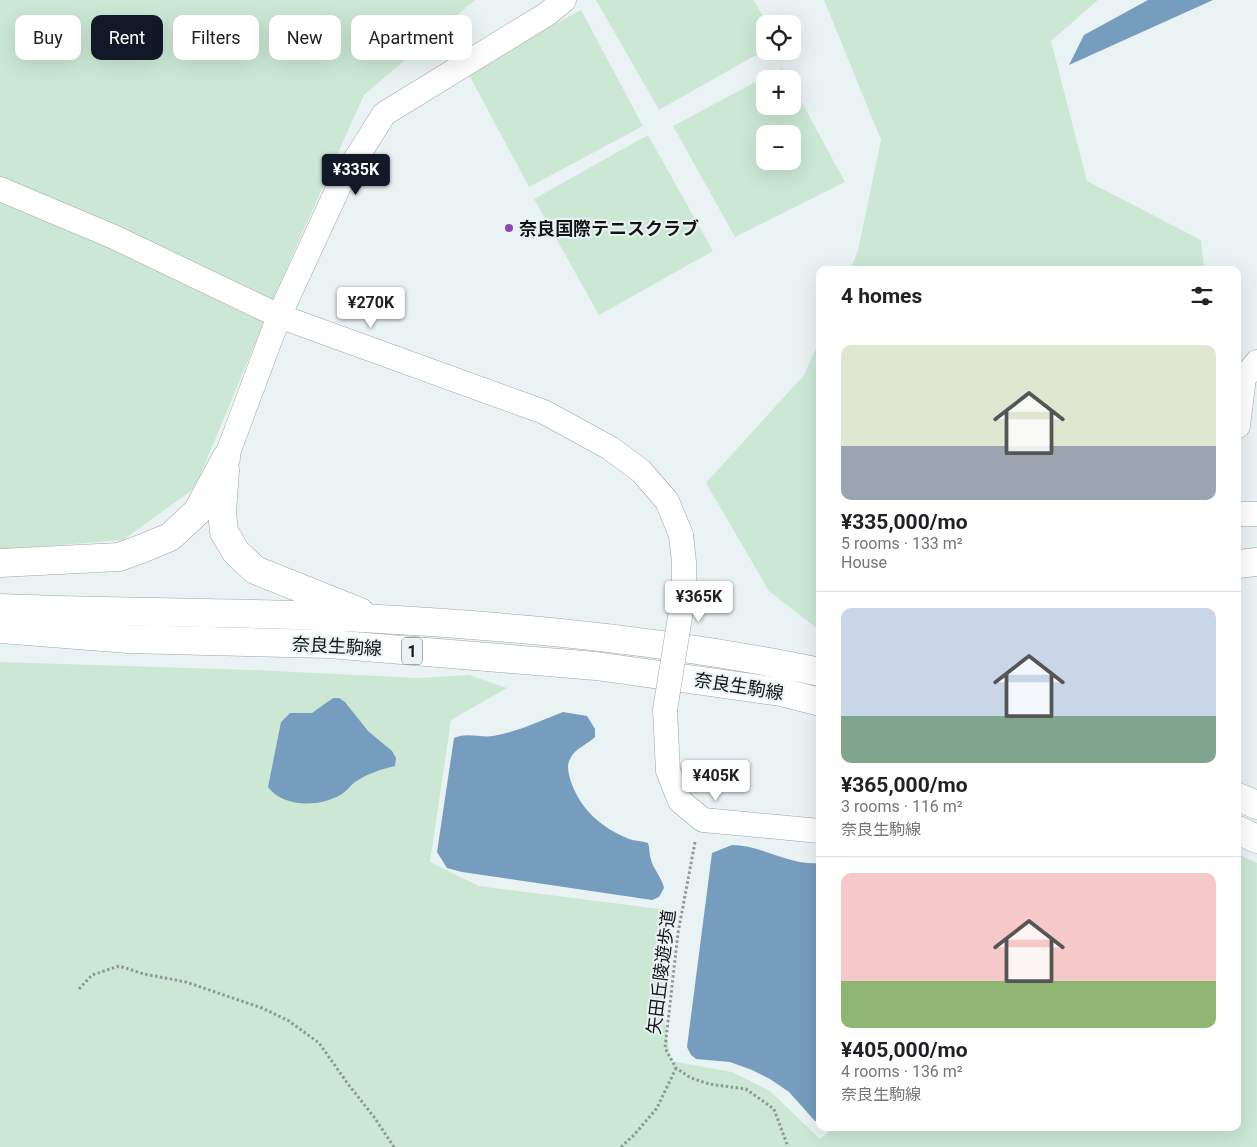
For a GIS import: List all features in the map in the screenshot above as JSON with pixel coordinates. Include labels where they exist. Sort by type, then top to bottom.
[{"type":"main road","points":[[0,563],[119,557],[141,550],[170,537],[197,512],[226,458]]},
{"type":"main road","points":[[226,458],[222,512],[224,532],[236,552],[255,570],[378,619]]},
{"type":"main road","points":[[1241,564],[1257,562]]},
{"type":"main road","name":"奈良生駒線","points":[[0,608],[292,615],[378,619],[546,632],[636,641],[816,671]]},
{"type":"main road","name":"奈良生駒線","points":[[0,629],[128,639],[339,645],[596,666],[781,692],[816,701]]},
{"type":"main road","points":[[781,692],[816,713]]},
{"type":"main road","points":[[1241,799],[1257,805]]},
{"type":"main road","points":[[1241,831],[1257,839]]},
{"type":"street","points":[[226,458],[279,316],[340,184],[384,114],[547,14],[564,0]]},
{"type":"street","points":[[0,188],[114,236],[279,316],[544,412],[610,448],[641,471],[667,501],[681,535],[684,562],[684,592],[665,710],[668,771],[680,801],[704,820],[816,831]]},
{"type":"street","points":[[1241,402],[1244,378],[1257,362]]},
{"type":"street","points":[[1241,514],[1257,514]]},
{"type":"path","name":"矢田丘陵遊歩道","points":[[676,1068],[665,1048],[678,933],[694,845],[704,820]]},
{"type":"path","points":[[79,989],[92,975],[119,966],[144,974],[186,982],[262,1008],[289,1021],[319,1043],[394,1147]]},
{"type":"path","points":[[621,1147],[657,1108],[676,1068],[691,1078],[709,1084],[746,1089],[774,1109],[788,1147]]},
{"type":"green space","points":[[0,0],[475,0],[457,15],[351,15],[351,60],[405,60],[364,95],[281,281],[195,488],[123,540],[0,550]]},
{"type":"green space","points":[[596,0],[754,0],[762,15],[756,15],[756,55],[659,110]]},
{"type":"green space","points":[[824,0],[1098,0],[1051,41],[1087,181],[1201,240],[1204,266],[852,266],[858,250],[881,140]]},
{"type":"green space","points":[[581,10],[643,126],[529,187],[467,71]]},
{"type":"green space","points":[[756,82],[756,115],[801,115],[801,101],[845,182],[735,237],[673,126]]},
{"type":"green space","points":[[648,135],[713,251],[599,315],[534,199]]},
{"type":"green space","points":[[816,348],[816,628],[769,591],[706,483],[804,375]]},
{"type":"green space","points":[[0,662],[253,670],[419,678],[469,675],[507,688],[451,720],[430,862],[479,886],[661,909],[665,925],[662,1005],[671,1061],[732,1072],[770,1091],[820,1139],[829,1131],[1241,1131],[1241,855],[1257,863],[1257,1147],[0,1147]]},
{"type":"water","points":[[1148,0],[1213,0],[1069,65],[1084,35]]},
{"type":"water","points":[[333,698],[339,698],[345,702],[368,731],[392,751],[396,758],[395,766],[379,770],[364,777],[355,782],[342,794],[322,802],[302,803],[283,799],[268,787],[281,722],[290,713],[312,713]]},
{"type":"water","points":[[563,712],[587,716],[595,729],[595,737],[575,752],[569,762],[569,773],[575,792],[580,801],[601,824],[619,835],[648,843],[651,860],[664,888],[659,897],[652,900],[462,872],[447,868],[437,852],[454,738],[464,735],[488,736],[511,732]]},
{"type":"water","points":[[732,845],[743,846],[787,859],[816,863],[816,1121],[789,1092],[770,1079],[730,1062],[696,1059],[691,1055],[687,1047],[712,853]]},
{"type":"place","name":"奈良国際テニスクラブ","points":[[509,228]]}]
